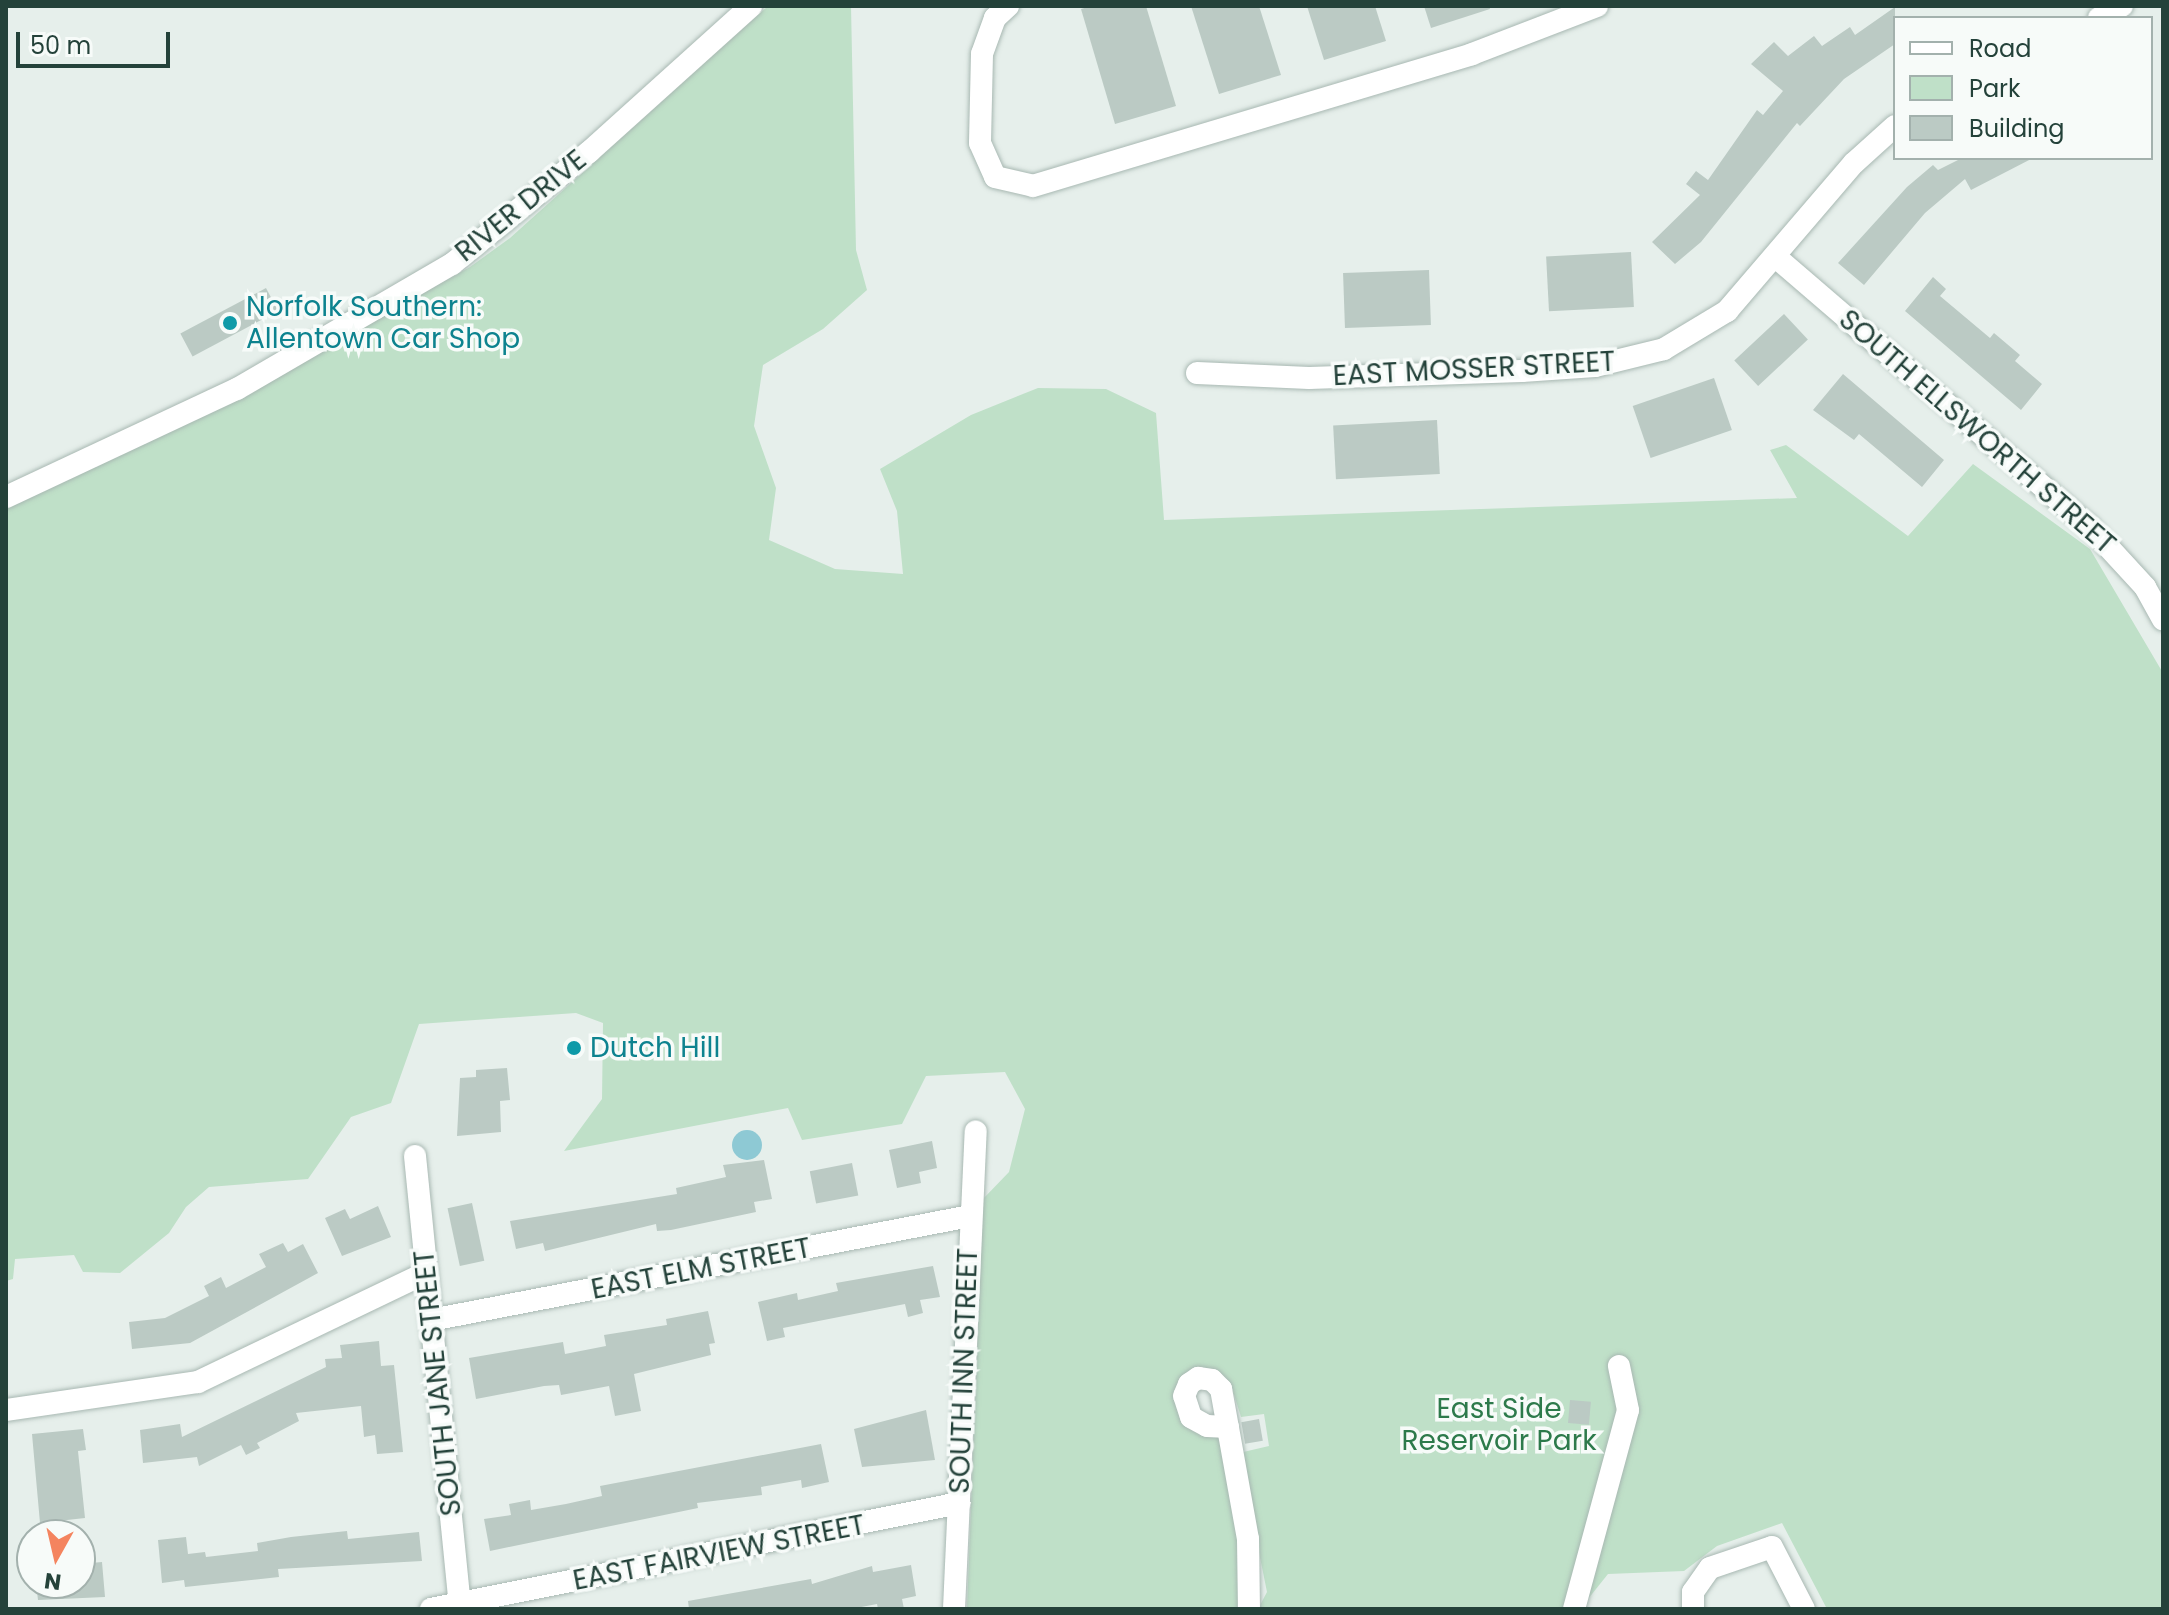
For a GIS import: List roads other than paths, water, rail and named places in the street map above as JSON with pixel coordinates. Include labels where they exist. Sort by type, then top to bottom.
[{"type":"street","name":"RIVER DRIVE","points":[[6,497],[237,389],[452,264],[589,152],[679,66],[751,6]]},
{"type":"street","points":[[1008,6],[995,18],[982,54],[980,143],[995,177],[1033,186],[1472,54],[1597,6]]},
{"type":"street","points":[[2103,16],[2122,6]]},
{"type":"street","name":"EAST MOSSER STREET","points":[[1197,373],[1383,376],[1595,366],[1632,360],[1693,336],[1727,311],[1777,258],[1854,163],[1893,128]]},
{"type":"street","name":"SOUTH ELLSWORTH STREET","points":[[1777,258],[2089,526],[2145,587],[2163,619]]},
{"type":"street","name":"SOUTH INN STREET","points":[[954,1609],[976,1132]]},
{"type":"street","name":"SOUTH JANE STREET","points":[[415,1156],[460,1606]]},
{"type":"street","name":"EAST ELM STREET","points":[[431,1320],[970,1216]]},
{"type":"street","points":[[6,1410],[198,1382],[426,1273]]},
{"type":"street","points":[[1574,1609],[1628,1410],[1619,1366]]},
{"type":"street","points":[[1228,1427],[1248,1539],[1249,1609]]},
{"type":"street","name":"EAST FAIRVIEW STREET","points":[[431,1609],[460,1606],[959,1503]]},
{"type":"street","points":[[1693,1609],[1693,1592],[1710,1568],[1772,1547],[1804,1609]]},
{"type":"water","points":[[747,1130],[758,1134],[762,1145],[758,1156],[747,1160],[736,1156],[732,1145],[736,1134]]},
{"type":"place","name":"Norfolk Southern: Allentown Car Shop","points":[[230,323]]},
{"type":"place","name":"Dutch Hill","points":[[574,1048]]},
{"type":"park label","name":"East Side Reservoir Park","points":[[1499,1425]]}]
